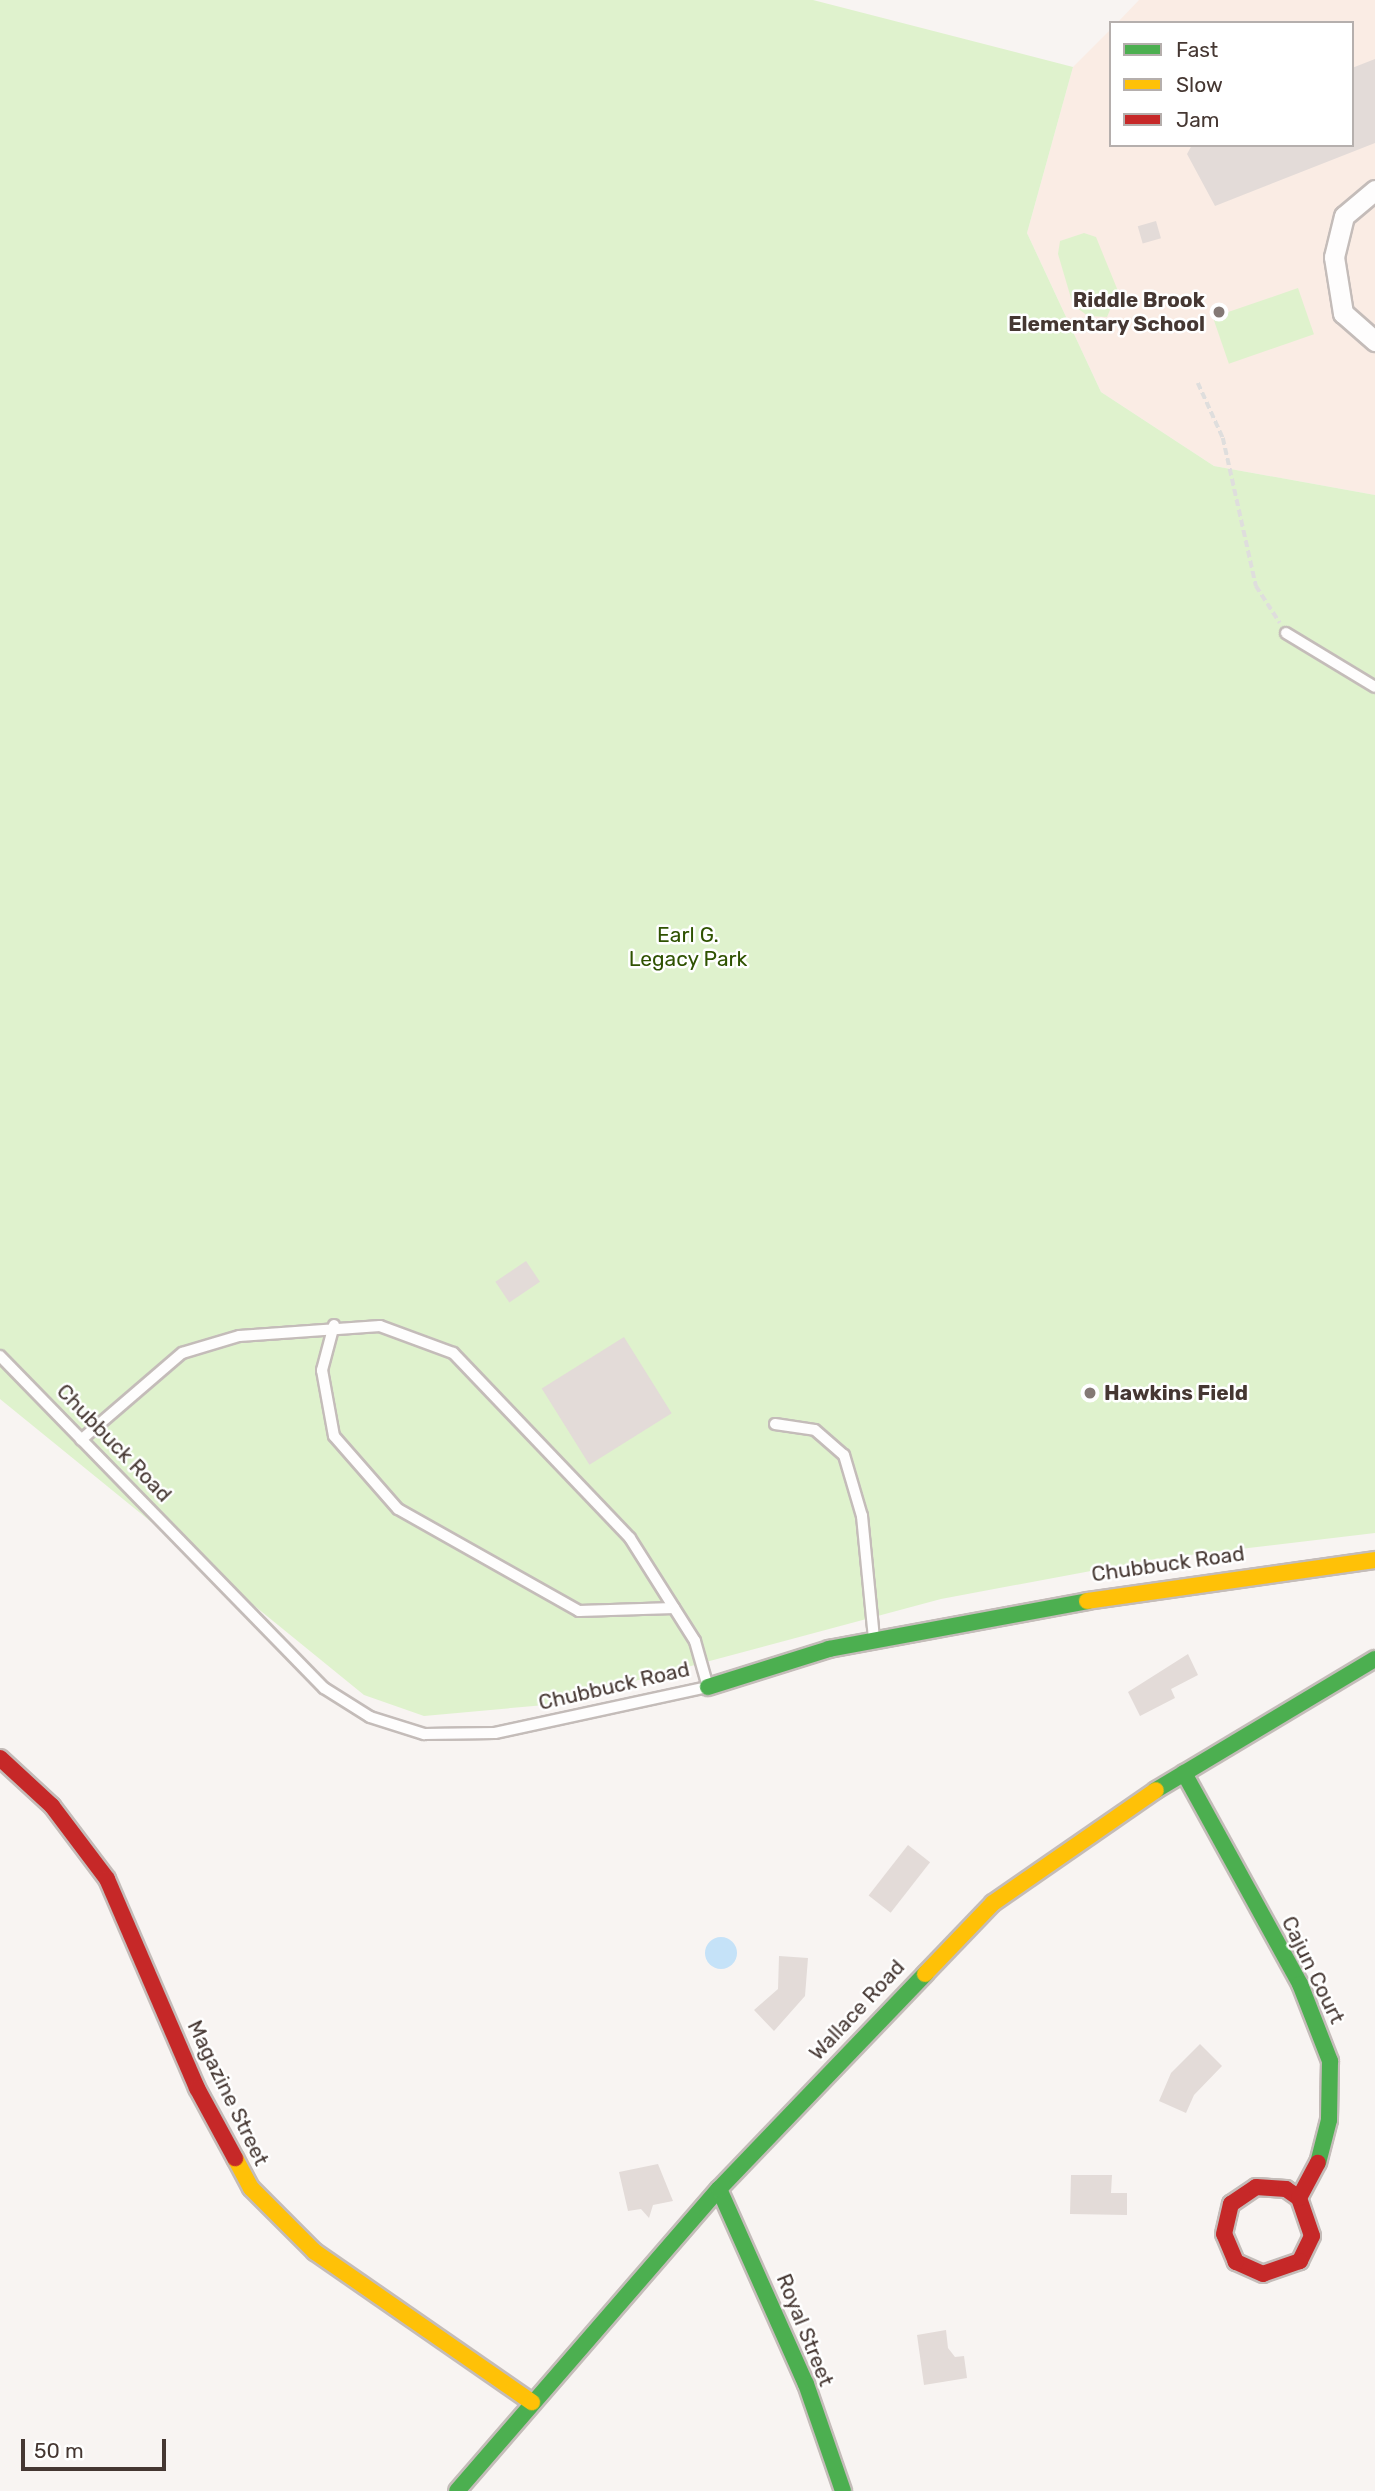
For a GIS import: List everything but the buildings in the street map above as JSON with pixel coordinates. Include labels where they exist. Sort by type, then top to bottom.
[{"type":"street","points":[[1375,190],[1344,216],[1334,257],[1343,313],[1375,341]]},
{"type":"street","name":"Chubbuck Road","points":[[708,1687],[874,1638],[1120,1591],[1375,1560]]},
{"type":"street","name":"Wallace Road","points":[[457,2491],[719,2189],[993,1903],[1102,1823],[1375,1659]]},
{"type":"street","name":"Magazine Street","points":[[0,1758],[52,1805],[107,1878],[197,2088],[251,2188],[325,2259],[532,2402]]},
{"type":"street","name":"Cajun Court","points":[[1184,1773],[1300,1984],[1330,2061],[1329,2120],[1315,2172],[1299,2198]]},
{"type":"street","points":[[1271,2185],[1299,2198],[1312,2236],[1300,2261],[1263,2274],[1237,2262],[1224,2234],[1237,2199],[1271,2185]]},
{"type":"street","name":"Royal Street","points":[[719,2189],[801,2372],[843,2491]]},
{"type":"lane","points":[[1286,633],[1375,687]]},
{"type":"lane","points":[[82,1440],[182,1353],[239,1336],[334,1325],[380,1326],[453,1353],[630,1538],[695,1641],[708,1687]]},
{"type":"lane","points":[[334,1325],[322,1370],[334,1436],[398,1509],[579,1611],[674,1608]]},
{"type":"lane","name":"Chubbuck Road","points":[[0,1356],[324,1688],[370,1717],[424,1734],[495,1732],[708,1687]]},
{"type":"lane","points":[[775,1424],[815,1430],[844,1455],[862,1516],[874,1638]]},
{"type":"path","points":[[1198,383],[1223,438],[1256,586],[1286,633]]},
{"type":"shaded area","name":"Riddle Brook Elementary School","points":[[1139,0],[1375,0],[1375,495],[1214,466],[1101,392],[1027,233],[1073,67],[1109,31],[1109,147],[1354,147],[1354,21],[1119,21]]},
{"type":"green space","name":"Earl G. Legacy Park","points":[[0,0],[813,0],[1073,67],[1027,233],[1101,392],[1214,466],[1375,495],[1375,1533],[1155,1559],[941,1599],[545,1705],[424,1716],[364,1695],[0,1399]]},
{"type":"green space","points":[[1084,233],[1096,237],[1118,291],[1107,317],[1088,316],[1073,305],[1058,254],[1060,241]]},
{"type":"green space","points":[[1298,288],[1314,334],[1229,364],[1213,317]]},
{"type":"water","points":[[721,1937],[732,1942],[737,1953],[732,1964],[721,1969],[710,1964],[705,1953],[710,1942]]},
{"type":"traffic: fast","points":[[708,1687],[829,1649],[1087,1601]]},
{"type":"traffic: fast","points":[[1156,1790],[1375,1659]]},
{"type":"traffic: fast","points":[[1184,1773],[1300,1984],[1330,2061],[1329,2120],[1318,2163]]},
{"type":"traffic: fast","points":[[457,2491],[719,2189],[925,1974]]},
{"type":"traffic: fast","points":[[719,2189],[806,2384],[843,2491]]},
{"type":"traffic: slow","points":[[1087,1601],[1375,1560]]},
{"type":"traffic: slow","points":[[925,1974],[993,1903],[1156,1790]]},
{"type":"traffic: slow","points":[[235,2158],[251,2188],[315,2252],[532,2402]]},
{"type":"traffic: jam","points":[[0,1758],[52,1806],[107,1879],[197,2088],[235,2158]]},
{"type":"traffic: jam","points":[[1299,2198],[1312,2236],[1300,2261],[1263,2274],[1236,2262],[1224,2234],[1231,2204],[1256,2187],[1286,2189],[1299,2198],[1318,2163]]},
{"type":"place","name":"Riddle Brook Elementary School","points":[[1219,312]]},
{"type":"place","name":"Hawkins Field","points":[[1090,1393]]}]
